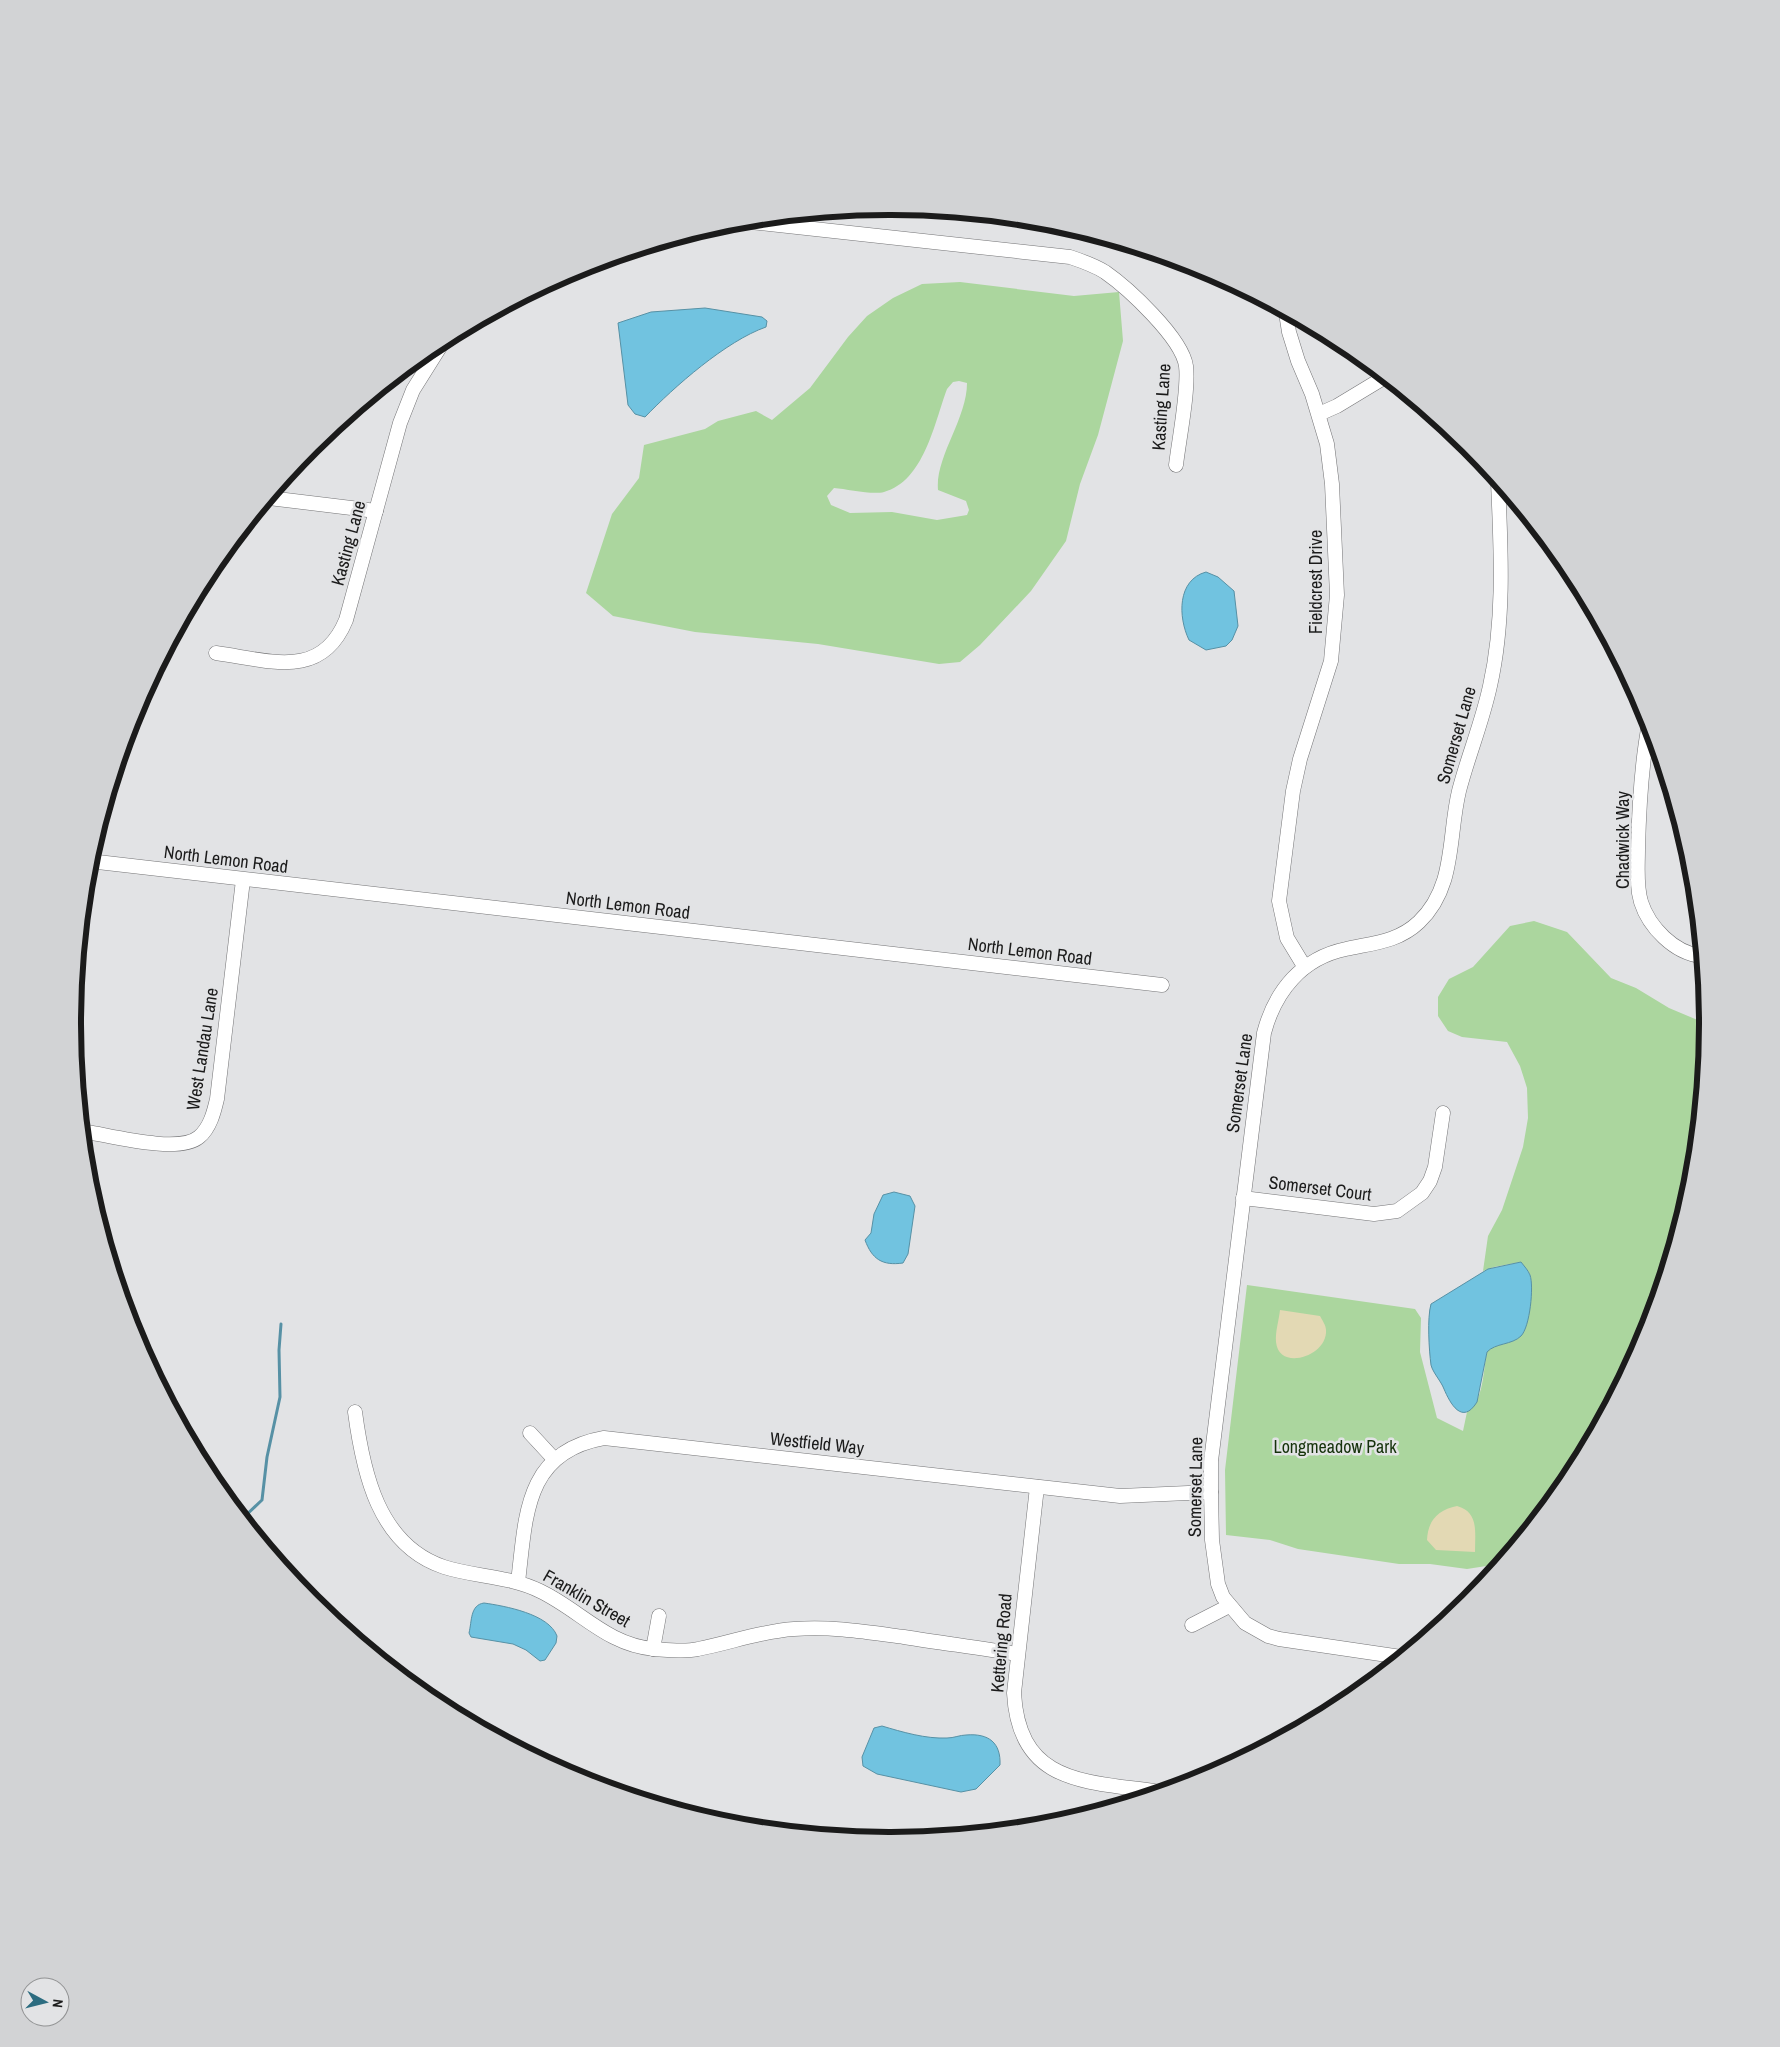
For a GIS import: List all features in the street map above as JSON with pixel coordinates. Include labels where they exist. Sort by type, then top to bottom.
[{"type":"street","name":"Kasting Lane","points":[[770,224],[1070,258],[1104,272],[1174,337],[1182,351],[1186,366],[1185,385],[1176,465]]},
{"type":"street","name":"Fieldcrest Drive","points":[[1287,319],[1298,361],[1319,414],[1327,444],[1332,484],[1337,619],[1331,661],[1300,759],[1293,791],[1279,901],[1288,938],[1304,966]]},
{"type":"street","name":"Kasting Lane","points":[[216,653],[293,662],[317,657],[327,650],[340,636],[400,423],[424,363]]},
{"type":"street","points":[[1319,414],[1337,406],[1380,380]]},
{"type":"street","name":"Somerset Lane","points":[[1393,1656],[1268,1636],[1245,1623],[1229,1606],[1218,1584],[1212,1540],[1211,1461],[1243,1198],[1268,1018],[1283,989],[1304,966],[1314,960],[1346,949],[1373,945],[1399,936],[1419,922],[1439,897],[1447,873],[1460,790],[1479,732],[1495,661],[1500,610],[1498,490]]},
{"type":"street","points":[[275,499],[376,511]]},
{"type":"street","name":"Chadwick Way","points":[[1647,739],[1639,812],[1640,894],[1649,919],[1666,939],[1695,954]]},
{"type":"street","name":"North Lemon Road","points":[[98,862],[1162,985]]},
{"type":"street","name":"West Landau Lane","points":[[89,1132],[172,1145],[187,1144],[198,1138],[208,1126],[217,1099],[243,880]]},
{"type":"street","name":"Somerset Court","points":[[1243,1198],[1374,1214],[1397,1210],[1422,1193],[1430,1181],[1435,1167],[1443,1113]]},
{"type":"street","name":"Franklin Street","points":[[355,1412],[359,1441],[371,1488],[380,1511],[405,1543],[424,1558],[443,1566],[518,1582],[554,1599],[614,1639],[653,1649],[696,1650],[770,1632],[814,1628],[852,1630],[1017,1654]]},
{"type":"street","points":[[530,1433],[554,1459]]},
{"type":"street","name":"Westfield Way","points":[[518,1582],[528,1502],[533,1488],[554,1459],[587,1441],[604,1438],[1120,1496],[1211,1492]]},
{"type":"street","name":"Kettering Road","points":[[1037,1487],[1017,1654],[1014,1692],[1017,1720],[1024,1739],[1042,1760],[1073,1779],[1147,1790]]},
{"type":"street","points":[[1192,1625],[1229,1606]]},
{"type":"street","points":[[653,1649],[659,1616]]},
{"type":"green space","points":[[960,282],[1074,296],[1119,292],[1123,341],[1098,435],[1080,484],[1066,541],[1031,591],[980,645],[960,662],[939,664],[818,644],[695,632],[613,616],[586,593],[612,514],[639,478],[644,445],[705,429],[718,421],[756,411],[772,420],[810,388],[848,337],[867,316],[893,298],[922,284]],"holes":[[[953,382],[967,383],[966,397],[962,410],[941,464],[938,477],[938,490],[966,501],[969,510],[967,515],[937,520],[892,512],[850,513],[831,505],[827,496],[834,488],[879,493],[898,486],[909,476],[926,449],[947,389]]]},
{"type":"green space","name":"Longmeadow Park","points":[[1534,921],[1567,932],[1611,978],[1636,988],[1669,1008],[1699,1021],[1697,1076],[1692,1129],[1671,1233],[1656,1283],[1637,1333],[1615,1381],[1590,1428],[1562,1473],[1532,1516],[1490,1565],[1467,1569],[1430,1564],[1399,1564],[1298,1549],[1270,1540],[1226,1535],[1225,1470],[1247,1285],[1415,1309],[1421,1318],[1420,1352],[1437,1418],[1463,1431],[1467,1412],[1473,1407],[1480,1393],[1487,1352],[1490,1348],[1513,1341],[1525,1329],[1531,1289],[1530,1274],[1521,1262],[1483,1271],[1488,1236],[1502,1210],[1523,1147],[1528,1118],[1527,1088],[1520,1066],[1507,1042],[1462,1037],[1448,1031],[1438,1016],[1438,997],[1449,979],[1473,967],[1510,926]]},
{"type":"sand","points":[[1280,1310],[1320,1316],[1326,1330],[1325,1339],[1319,1347],[1303,1357],[1294,1358],[1285,1356],[1279,1351],[1276,1338]]},
{"type":"sand","points":[[1457,1506],[1469,1513],[1472,1518],[1475,1530],[1475,1552],[1436,1550],[1427,1540],[1429,1527],[1435,1517],[1444,1510]]},
{"type":"water","points":[[705,308],[762,317],[767,321],[766,327],[734,343],[701,366],[645,417],[635,414],[628,405],[618,323],[651,312]]},
{"type":"water","points":[[1206,572],[1218,577],[1234,591],[1238,626],[1232,640],[1226,646],[1206,650],[1189,640],[1183,621],[1182,600],[1185,591],[1196,576]]},
{"type":"water","points":[[894,1192],[910,1196],[915,1206],[908,1254],[903,1263],[896,1264],[879,1260],[871,1252],[865,1240],[871,1233],[874,1214],[883,1195]]},
{"type":"water","points":[[1521,1262],[1530,1275],[1532,1288],[1529,1316],[1524,1331],[1517,1339],[1494,1347],[1487,1352],[1477,1402],[1472,1409],[1466,1412],[1457,1410],[1431,1365],[1429,1325],[1431,1304],[1488,1269]]},
{"type":"water","points":[[484,1603],[525,1612],[545,1622],[552,1628],[557,1636],[556,1643],[545,1660],[540,1661],[526,1650],[513,1644],[471,1637],[469,1633],[474,1610],[479,1604]]},
{"type":"water","points":[[882,1726],[906,1733],[939,1738],[966,1735],[981,1736],[996,1745],[1000,1757],[1000,1765],[976,1789],[961,1792],[877,1774],[863,1766],[862,1757],[874,1728]]},
{"type":"waterway","points":[[247,1514],[262,1500],[267,1457],[280,1397],[279,1350],[281,1324]]}]
